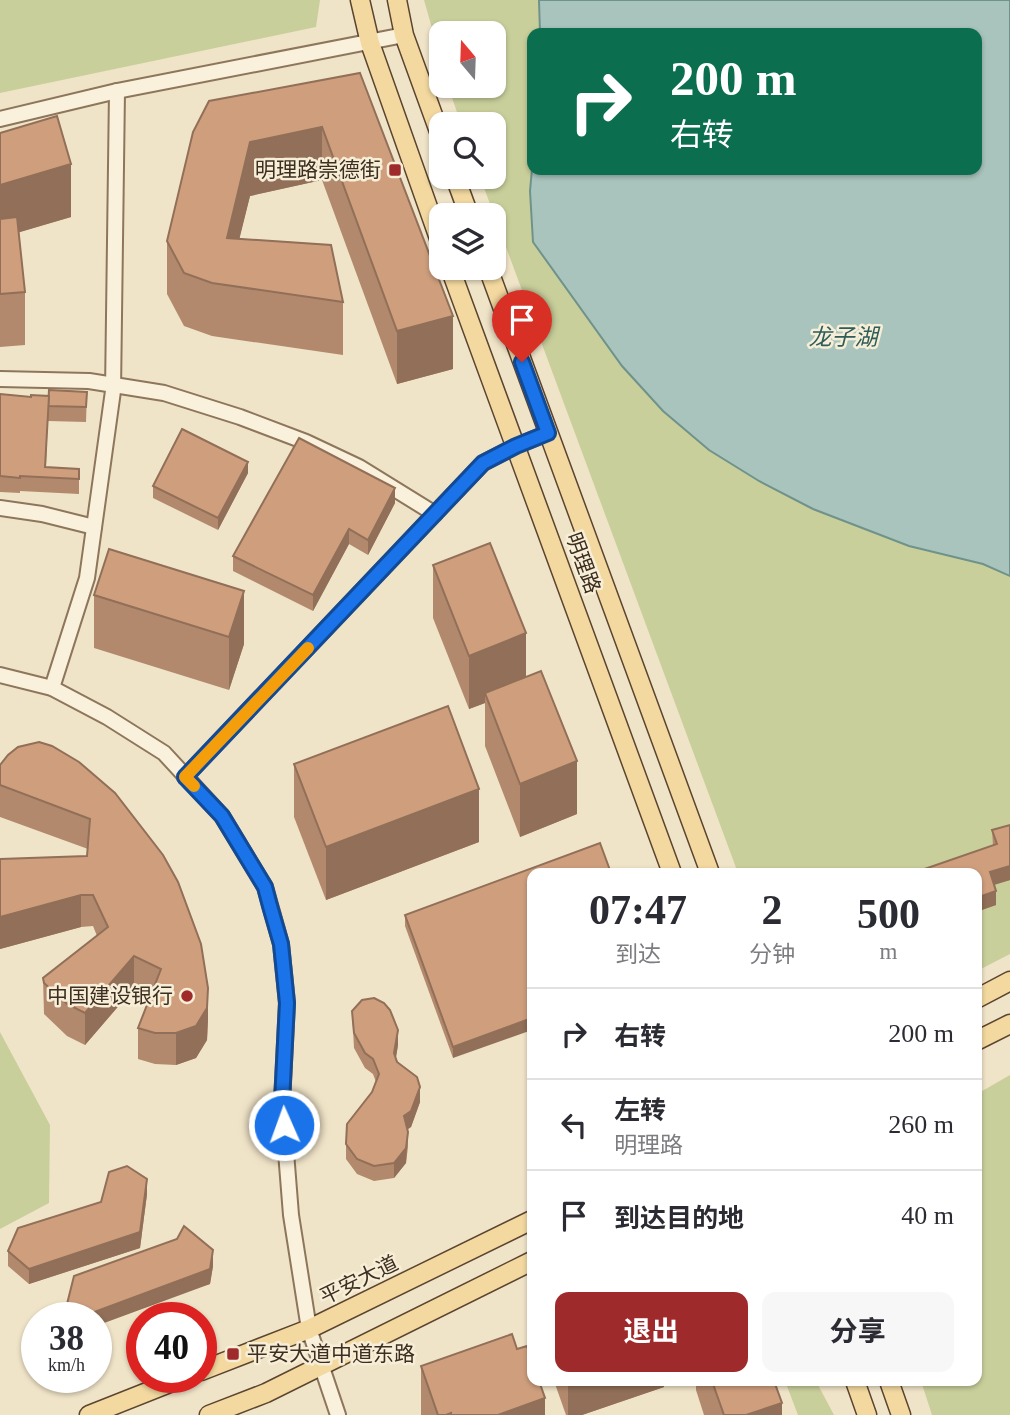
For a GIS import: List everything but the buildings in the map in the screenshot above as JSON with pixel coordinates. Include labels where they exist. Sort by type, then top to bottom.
[{"type":"main road","points":[[360,0],[370,43],[429,210]]},
{"type":"main road","points":[[397,0],[404,35],[432,112]]},
{"type":"main road","name":"明理路","points":[[454,280],[670,868]]},
{"type":"main road","name":"明理路","points":[[492,280],[708,868]]},
{"type":"main road","points":[[982,996],[1010,981]]},
{"type":"main road","points":[[982,1038],[1010,1024]]},
{"type":"main road","name":"平安大道","points":[[217,1365],[309,1329],[527,1222]]},
{"type":"main road","points":[[209,1415],[266,1393],[527,1263]]},
{"type":"main road","points":[[857,1386],[867,1415]]},
{"type":"main road","points":[[892,1386],[901,1415]]},
{"type":"main road","points":[[89,1415],[145,1393]]},
{"type":"street","points":[[0,119],[117,91],[404,35]]},
{"type":"street","points":[[52,688],[87,578],[113,385],[117,91]]},
{"type":"street","points":[[0,379],[89,381],[164,393],[240,416],[306,442],[359,467],[435,514]]},
{"type":"street","points":[[185,777],[483,463],[548,433]]},
{"type":"street","points":[[0,508],[42,514],[94,527]]},
{"type":"street","points":[[0,675],[52,688],[107,717],[164,753],[222,816],[265,887],[281,944],[287,1003],[282,1102],[291,1215],[309,1329],[338,1415]]},
{"type":"green space","points":[[0,0],[320,0],[316,27],[0,93]]},
{"type":"green space","points":[[424,0],[1010,0],[1010,954],[982,968],[982,868],[736,868],[506,247],[506,203],[490,203],[484,189],[506,189],[506,112],[457,112],[452,98],[506,98],[506,21],[430,21]]},
{"type":"green space","points":[[0,1032],[50,1125],[49,1203],[0,1229]]},
{"type":"green space","points":[[1010,1075],[1010,1415],[932,1415],[923,1386],[982,1386],[982,1091]]},
{"type":"green space","points":[[787,1386],[819,1386],[834,1415],[798,1415]]},
{"type":"water","name":"龙子湖","points":[[539,0],[1010,0],[1010,576],[983,564],[909,546],[813,509],[759,481],[709,450],[663,411],[622,366],[533,242],[530,191],[531,175],[982,175],[982,28],[540,28]]},
{"type":"slow traffic","points":[[194,786],[185,777],[308,648]]},
{"type":"place","name":"明理路崇德街","points":[[395,170]]},
{"type":"place","name":"中国建设银行","points":[[187,996]]},
{"type":"place","name":"平安大道中道东路","points":[[233,1354]]},
{"type":"route","points":[[284,1125],[282,1102],[287,1003],[281,944],[265,887],[222,816],[185,777],[483,463],[548,433],[522,362]]}]
